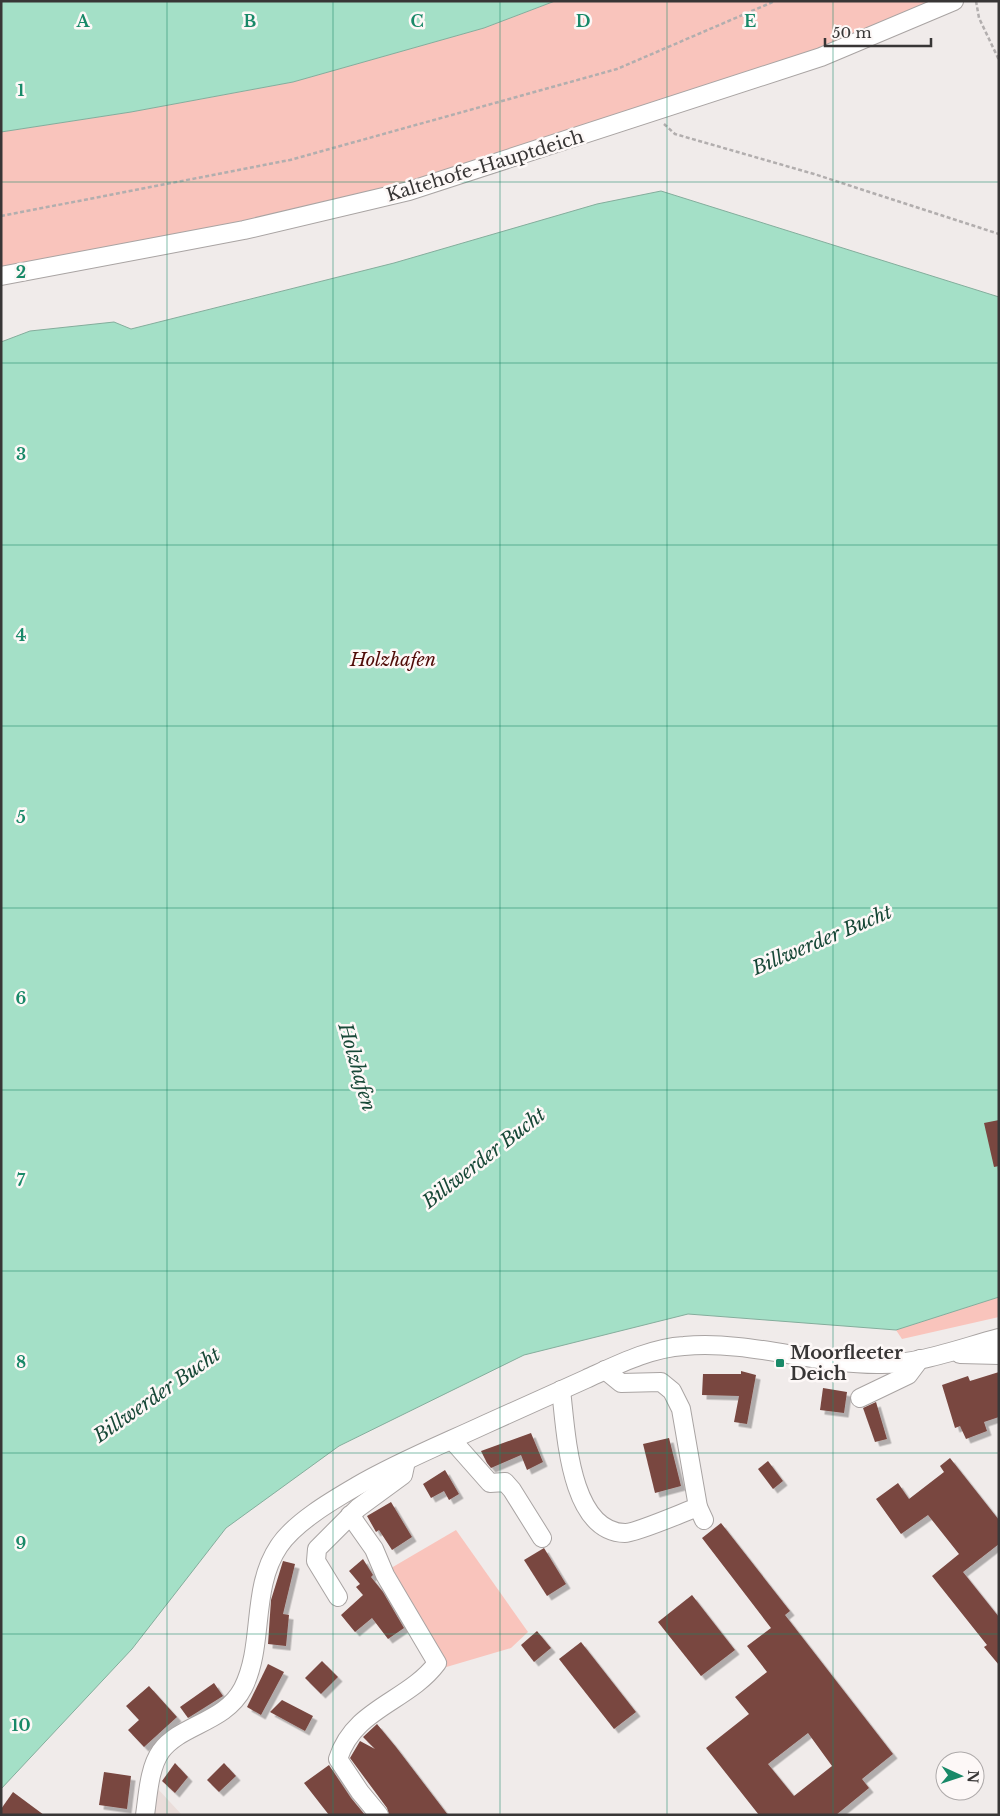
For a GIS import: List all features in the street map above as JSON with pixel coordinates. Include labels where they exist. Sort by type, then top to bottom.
[{"type":"street","name":"Kaltehofe-Hauptdeich","points":[[1,276],[179,243],[353,206],[499,164],[821,58],[954,1]]},
{"type":"street","points":[[145,1815],[154,1768],[161,1752],[172,1741],[223,1712],[235,1700],[243,1687],[251,1667],[264,1580],[269,1565],[281,1543],[338,1498],[406,1461],[605,1370],[654,1352],[697,1345],[732,1346],[793,1356],[870,1364],[889,1364],[951,1351],[999,1338]]},
{"type":"street","points":[[951,1351],[963,1355],[999,1355]]},
{"type":"street","points":[[860,1398],[908,1375],[920,1358]]},
{"type":"street","points":[[561,1390],[571,1470],[585,1507],[608,1530],[627,1533],[701,1514],[681,1409],[672,1391],[661,1382],[621,1383],[605,1370]]},
{"type":"street","points":[[452,1440],[490,1483],[505,1482],[542,1538]]},
{"type":"street","points":[[338,1597],[316,1561],[317,1549],[350,1515],[403,1476],[406,1461]]},
{"type":"street","points":[[350,1515],[374,1549],[385,1575],[437,1663],[427,1676],[365,1718],[344,1742],[338,1759],[360,1792],[379,1815]]},
{"type":"path","points":[[1,216],[290,160],[617,69],[775,1]]},
{"type":"path","points":[[976,1],[979,18],[999,60]]},
{"type":"path","points":[[658,111],[664,125],[675,134],[814,174],[937,212],[999,234]]},
{"type":"shaded area","points":[[555,1],[938,1],[823,49],[469,167],[275,218],[1,269],[1,132],[131,112],[293,82],[484,28]]},
{"type":"shaded area","points":[[999,1297],[999,1317],[902,1339],[896,1330]]},
{"type":"shaded area","points":[[456,1530],[528,1632],[511,1648],[443,1668],[386,1571]]},
{"type":"shaded area","points":[[157,1788],[182,1815],[153,1815]]},
{"type":"water","points":[[1,1],[555,1],[484,28],[293,82],[131,112],[1,132]]},
{"type":"water","name":"Holzhafen","points":[[661,191],[999,297],[999,1297],[896,1330],[688,1314],[524,1355],[339,1446],[226,1528],[132,1649],[1,1789],[1,342],[30,331],[114,322],[131,329],[394,263],[597,204]]},
{"type":"building","points":[[999,1120],[999,1166],[994,1167],[984,1123]]},
{"type":"building","points":[[741,1371],[756,1375],[747,1424],[734,1422],[739,1396],[702,1395],[703,1374],[741,1374]]},
{"type":"building","points":[[999,1372],[999,1417],[984,1422],[987,1431],[966,1439],[960,1426],[955,1428],[942,1385],[968,1376],[970,1381]]},
{"type":"building","points":[[823,1388],[847,1392],[844,1413],[820,1410]]},
{"type":"building","points":[[876,1402],[887,1439],[875,1442],[863,1408]]},
{"type":"building","points":[[531,1433],[543,1462],[527,1470],[521,1455],[491,1468],[487,1463],[481,1451]]},
{"type":"building","points":[[669,1438],[681,1486],[655,1493],[643,1444]]},
{"type":"building","points":[[950,1458],[999,1520],[999,1544],[963,1572],[999,1617],[999,1665],[984,1647],[987,1645],[932,1576],[959,1554],[928,1515],[901,1534],[876,1499],[898,1483],[909,1499],[944,1472],[940,1466]]},
{"type":"building","points":[[768,1461],[783,1481],[773,1489],[758,1469]]},
{"type":"building","points":[[445,1470],[459,1494],[449,1500],[444,1491],[431,1498],[423,1484]]},
{"type":"building","points":[[391,1502],[412,1537],[392,1550],[379,1530],[376,1532],[367,1516]]},
{"type":"building","points":[[721,1523],[790,1611],[785,1615],[893,1754],[862,1779],[869,1788],[836,1815],[759,1815],[706,1748],[749,1714],[735,1697],[767,1672],[747,1646],[771,1628],[702,1538]],"holes":[[[808,1733],[832,1766],[794,1796],[768,1764]]]},
{"type":"building","points":[[544,1548],[566,1584],[547,1596],[524,1560]]},
{"type":"building","points":[[363,1559],[373,1575],[371,1577],[383,1592],[404,1628],[388,1639],[372,1618],[355,1632],[341,1615],[363,1595],[356,1587],[360,1584],[349,1571]]},
{"type":"building","points":[[283,1561],[295,1564],[283,1614],[289,1615],[286,1646],[268,1644],[271,1600]]},
{"type":"building","points":[[692,1595],[735,1650],[701,1676],[658,1622]]},
{"type":"building","points":[[537,1631],[551,1648],[534,1662],[521,1645]]},
{"type":"building","points":[[581,1642],[636,1712],[614,1729],[559,1659]]},
{"type":"building","points":[[322,1661],[338,1677],[321,1694],[305,1678]]},
{"type":"building","points":[[268,1664],[284,1672],[261,1715],[247,1707]]},
{"type":"building","points":[[214,1683],[223,1696],[188,1718],[180,1707]]},
{"type":"building","points":[[149,1686],[177,1717],[144,1747],[128,1730],[139,1720],[126,1706]]},
{"type":"building","points":[[282,1700],[313,1716],[305,1731],[270,1712]]},
{"type":"building","points":[[377,1724],[448,1815],[389,1815],[387,1808],[350,1758],[360,1741],[375,1749],[363,1737]]},
{"type":"building","points":[[175,1763],[188,1777],[175,1793],[162,1781]]},
{"type":"building","points":[[224,1763],[236,1776],[219,1792],[207,1780]]},
{"type":"building","points":[[329,1765],[365,1815],[329,1815],[304,1783]]},
{"type":"building","points":[[104,1772],[131,1776],[127,1809],[99,1805]]},
{"type":"building","points":[[13,1792],[44,1815],[1,1815],[1,1809]]},
{"type":"place","name":"Moorfleeter Deich","points":[[780,1363]]},
{"type":"water label","name":"Billwerder Bucht","points":[[822,940]]},
{"type":"water label","name":"Billwerder Bucht","points":[[484,1158]]},
{"type":"water label","name":"Billwerder Bucht","points":[[157,1395]]}]
